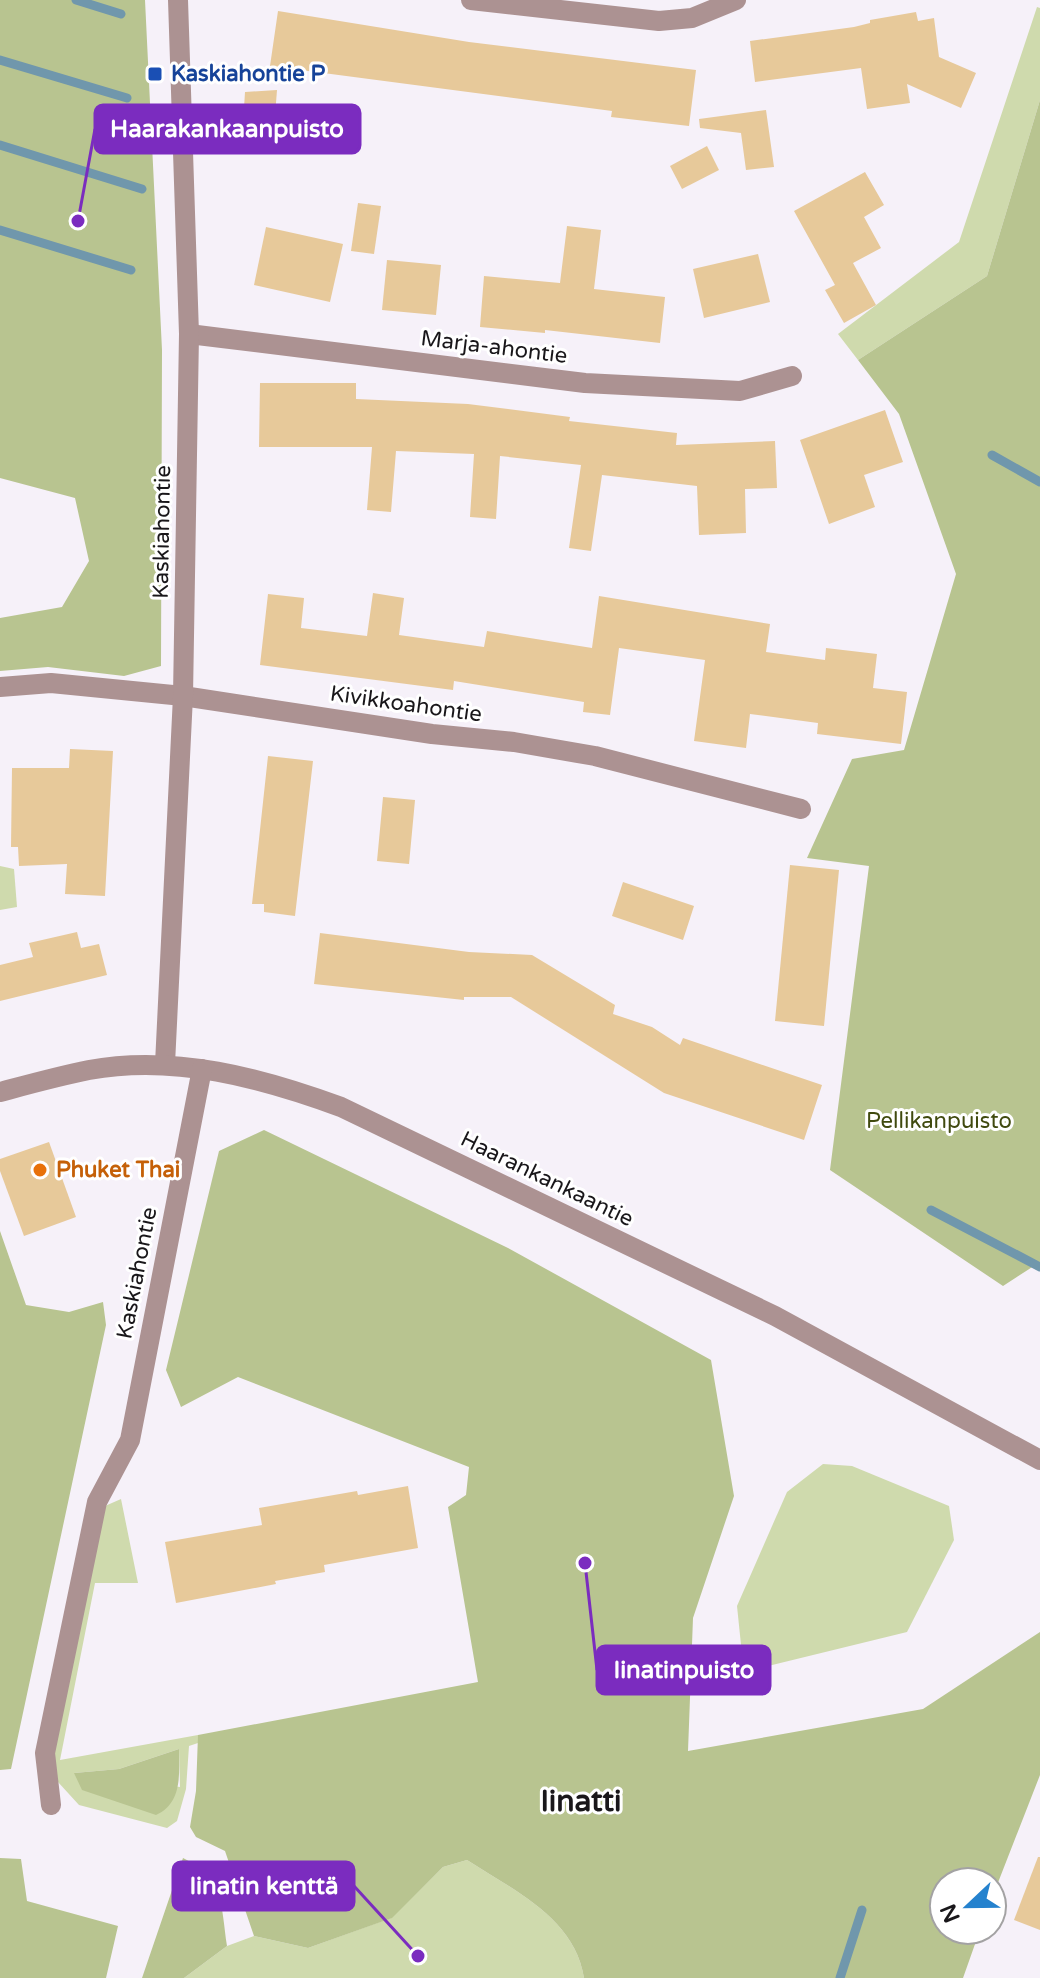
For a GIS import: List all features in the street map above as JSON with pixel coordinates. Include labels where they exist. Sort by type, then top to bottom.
[{"type":"street","name":"Kaskiahontie","points":[[165,1064],[183,696],[189,334],[178,0]]},
{"type":"street","points":[[471,0],[659,21],[692,18],[736,0]]},
{"type":"street","name":"Marja-ahontie","points":[[189,334],[585,383],[740,391],[792,376]]},
{"type":"street","name":"Kivikkoahontie","points":[[0,687],[51,683],[183,696],[595,756],[801,809]]},
{"type":"street","name":"Haarankankaantie","points":[[0,1092],[91,1070],[165,1064],[291,1089],[341,1107],[775,1316],[1040,1460]]},
{"type":"street","name":"Kaskiahontie","points":[[51,1805],[45,1753],[97,1502],[130,1440],[202,1069]]},
{"type":"green space","points":[[0,0],[145,0],[162,350],[161,666],[124,676],[48,667],[0,671],[0,618],[62,607],[89,561],[75,498],[0,478]]},
{"type":"green space","points":[[1037,7],[1040,8],[1040,100],[987,276],[858,360],[838,334],[959,242]]},
{"type":"green space","name":"Pellikanpuisto","points":[[1040,100],[1040,1262],[1003,1286],[830,1170],[869,866],[807,858],[852,759],[904,750],[956,574],[899,414],[858,360],[987,276]]},
{"type":"green space","points":[[0,866],[14,869],[17,907],[0,910]]},
{"type":"green space","points":[[264,1130],[508,1248],[711,1360],[734,1496],[693,1618],[688,1751],[923,1709],[1040,1632],[1040,1775],[1004,1866],[928,1866],[928,1946],[974,1946],[963,1978],[584,1978],[578,1957],[555,1922],[522,1895],[467,1860],[443,1867],[392,1918],[308,1948],[254,1936],[225,1851],[196,1837],[190,1827],[196,1791],[198,1735],[478,1682],[448,1507],[466,1495],[469,1467],[238,1377],[181,1407],[166,1370],[219,1151]]},
{"type":"green space","points":[[0,1231],[26,1305],[69,1312],[103,1302],[106,1325],[11,1769],[0,1770]]},
{"type":"green space","points":[[823,1464],[852,1466],[949,1506],[954,1540],[907,1632],[764,1667],[743,1664],[737,1606],[787,1492]]},
{"type":"green space","points":[[121,1499],[138,1583],[95,1583],[60,1760],[198,1735],[198,1743],[189,1746],[186,1789],[177,1821],[167,1828],[79,1805],[58,1782],[52,1751],[105,1506]],"holes":[[[179,1749],[180,1787],[74,1773],[119,1769]]]},
{"type":"green space","points":[[179,1749],[179,1777],[175,1795],[165,1810],[156,1815],[82,1790],[74,1773],[119,1769]]},
{"type":"green space","points":[[0,1858],[21,1859],[27,1901],[118,1926],[106,1978],[0,1978]]},
{"type":"green space","points":[[183,1858],[206,1874],[213,1883],[221,1905],[227,1946],[184,1978],[142,1978]]},
{"type":"green space","points":[[467,1860],[522,1895],[555,1922],[578,1957],[584,1978],[184,1978],[227,1946],[254,1936],[308,1948],[391,1918],[443,1867]]},
{"type":"building","points":[[278,11],[469,42],[696,70],[689,126],[611,117],[612,111],[270,66]]},
{"type":"building","points":[[916,12],[918,21],[934,18],[939,57],[976,73],[961,108],[907,84],[910,103],[867,109],[861,68],[755,82],[750,41],[854,27],[870,23],[870,20]]},
{"type":"building","points":[[277,90],[273,142],[242,140],[245,92]]},
{"type":"building","points":[[766,110],[774,167],[746,170],[741,133],[700,128],[699,119]]},
{"type":"building","points":[[707,146],[719,170],[682,189],[670,166]]},
{"type":"building","points":[[865,172],[884,205],[864,217],[881,248],[853,263],[876,305],[844,323],[825,290],[835,285],[794,211]]},
{"type":"building","points":[[358,203],[381,206],[374,254],[351,251]]},
{"type":"building","points":[[567,226],[601,230],[594,289],[665,297],[660,343],[545,330],[545,333],[480,327],[484,276],[560,283]]},
{"type":"building","points":[[266,227],[343,244],[330,302],[254,285]]},
{"type":"building","points":[[758,254],[770,302],[704,318],[693,269]]},
{"type":"building","points":[[387,260],[441,265],[436,315],[382,310]]},
{"type":"building","points":[[260,383],[356,383],[356,399],[468,404],[570,417],[569,421],[677,433],[676,445],[775,441],[777,488],[745,489],[746,533],[699,535],[697,486],[602,475],[591,551],[569,548],[581,465],[500,456],[496,519],[470,517],[474,454],[396,451],[391,512],[367,510],[372,447],[259,447]]},
{"type":"building","points":[[885,410],[903,462],[864,475],[875,507],[829,524],[800,440]]},
{"type":"building","points":[[373,593],[404,598],[399,635],[484,647],[487,631],[592,648],[599,596],[770,624],[766,652],[825,660],[826,648],[877,654],[873,688],[907,692],[901,744],[817,734],[818,723],[750,714],[746,748],[694,741],[705,660],[619,648],[610,715],[583,712],[584,702],[454,681],[453,690],[260,665],[268,594],[304,598],[301,628],[367,636]]},
{"type":"building","points":[[70,749],[113,751],[105,896],[65,894],[67,864],[19,866],[18,847],[11,847],[12,768],[69,768]]},
{"type":"building","points":[[268,756],[313,761],[295,916],[264,912],[264,904],[252,904]]},
{"type":"building","points":[[383,797],[415,800],[409,864],[377,861]]},
{"type":"building","points":[[790,865],[839,870],[824,1026],[775,1021]]},
{"type":"building","points":[[623,882],[694,906],[683,940],[612,916]]},
{"type":"building","points":[[77,932],[81,948],[99,944],[107,975],[0,1001],[0,965],[33,957],[29,943]]},
{"type":"building","points":[[320,933],[469,952],[532,955],[615,1005],[613,1014],[652,1027],[680,1045],[683,1038],[822,1085],[804,1140],[664,1093],[511,997],[464,997],[464,1000],[314,984]]},
{"type":"building","points":[[49,1142],[76,1217],[24,1236],[0,1171],[0,1159]]},
{"type":"building","points":[[408,1486],[418,1548],[324,1565],[325,1572],[176,1603],[165,1542],[262,1525],[259,1508],[357,1491],[358,1495]]},
{"type":"building","points":[[1040,1857],[1040,1930],[1014,1920]]},
{"type":"waterway","points":[[76,0],[121,14]]},
{"type":"waterway","points":[[0,60],[127,98]]},
{"type":"waterway","points":[[0,145],[142,189]]},
{"type":"waterway","points":[[0,230],[131,270]]},
{"type":"waterway","points":[[992,455],[1040,482]]},
{"type":"waterway","points":[[931,1210],[1040,1267]]},
{"type":"waterway","points":[[840,1978],[862,1910]]},
{"type":"place","name":"Kaskiahontie P","points":[[155,74]]},
{"type":"place","name":"Haarakankaanpuisto","points":[[78,221]]},
{"type":"place","name":"Phuket Thai","points":[[40,1170]]},
{"type":"place","name":"Iinatinpuisto","points":[[585,1563]]},
{"type":"place","name":"Iinatin kenttä","points":[[418,1956]]},
{"type":"district","name":"Iinatti","points":[[581,1801]]}]
